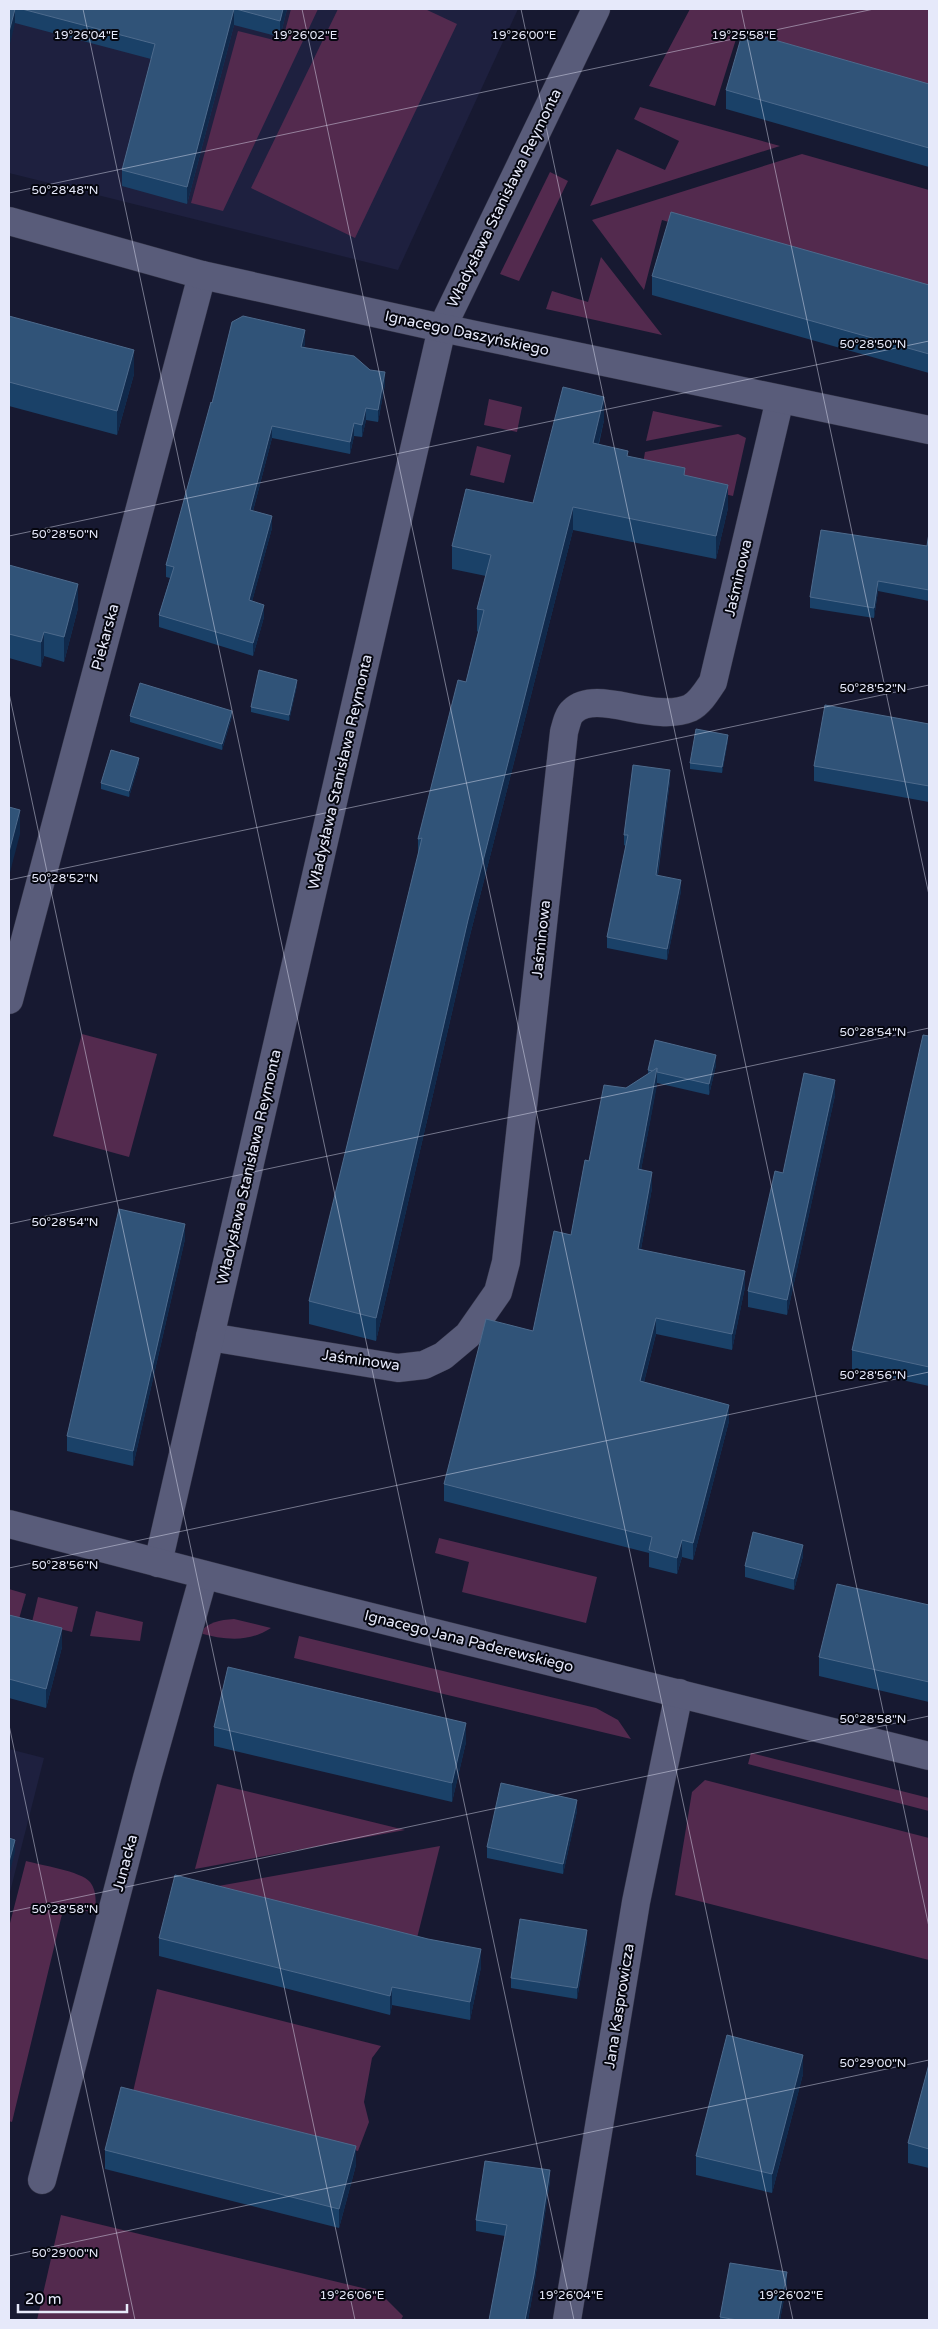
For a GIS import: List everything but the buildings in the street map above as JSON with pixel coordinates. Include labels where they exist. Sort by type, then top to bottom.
[{"type":"street","name":"Władysława Stanisława Reymonta","points":[[158,1563],[442,328],[596,9]]},
{"type":"street","name":"Ignacego Daszyńskiego","points":[[9,221],[202,275],[442,328],[929,430]]},
{"type":"street","name":"Piekarska","points":[[9,1000],[202,275]]},
{"type":"street","name":"Jaśminowa","points":[[210,1337],[398,1368],[424,1365],[444,1356],[468,1335],[498,1292],[506,1262],[564,732],[571,712],[582,705],[594,702],[655,713],[674,712],[691,707],[702,698],[713,682],[780,400]]},
{"type":"street","name":"Ignacego Jana Paderewskiego","points":[[9,1524],[929,1756]]},
{"type":"street","name":"Junacka","points":[[42,2180],[204,1574]]},
{"type":"street","name":"Jana Kasprowicza","points":[[567,2320],[636,1902],[679,1693]]},
{"type":"shaded area","points":[[9,9],[518,9],[398,270],[9,173]]},
{"type":"shaded area","points":[[291,9],[318,9],[223,211],[191,203],[238,31],[282,42]]},
{"type":"shaded area","points":[[338,9],[425,9],[457,24],[355,238],[251,188]]},
{"type":"shaded area","points":[[690,9],[929,9],[929,90],[737,36],[715,106],[649,86]]},
{"type":"shaded area","points":[[640,107],[780,146],[590,206],[617,149],[665,170],[679,141],[634,119]]},
{"type":"shaded area","points":[[802,154],[929,190],[929,297],[662,220],[644,290],[592,220]]},
{"type":"shaded area","points":[[550,172],[568,181],[519,281],[500,274]]},
{"type":"shaded area","points":[[601,257],[662,335],[546,309],[552,291],[588,302]]},
{"type":"shaded area","points":[[489,399],[522,407],[517,432],[484,425]]},
{"type":"shaded area","points":[[653,411],[723,426],[646,441]]},
{"type":"shaded area","points":[[738,434],[746,438],[733,496],[641,475],[645,452]]},
{"type":"shaded area","points":[[477,446],[511,455],[504,483],[470,475]]},
{"type":"shaded area","points":[[82,1034],[157,1054],[129,1157],[53,1136]]},
{"type":"shaded area","points":[[439,1538],[597,1577],[586,1623],[462,1592],[469,1562],[435,1553]]},
{"type":"shaded area","points":[[9,1589],[26,1594],[19,1619],[9,1616]]},
{"type":"shaded area","points":[[38,1597],[78,1607],[72,1632],[32,1622]]},
{"type":"shaded area","points":[[96,1611],[143,1622],[140,1641],[90,1636]]},
{"type":"shaded area","points":[[234,1619],[271,1628],[254,1636],[236,1639],[199,1633],[215,1622]]},
{"type":"shaded area","points":[[299,1636],[596,1708],[618,1720],[631,1739],[294,1658]]},
{"type":"shaded area","points":[[9,1749],[44,1758],[9,1896]]},
{"type":"shaded area","points":[[751,1753],[929,1798],[929,1811],[748,1764]]},
{"type":"shaded area","points":[[705,1780],[929,1838],[929,1960],[675,1895],[692,1792]]},
{"type":"shaded area","points":[[217,1784],[405,1830],[195,1869]]},
{"type":"shaded area","points":[[440,1846],[416,1942],[196,1890]]},
{"type":"shaded area","points":[[26,1861],[85,1878],[94,1889],[96,1905],[95,1913],[64,1906],[12,2122],[9,2121],[9,1927]]},
{"type":"shaded area","points":[[157,1989],[381,2046],[372,2058],[364,2102],[369,2122],[358,2151],[132,2096]]},
{"type":"shaded area","points":[[61,2215],[379,2292],[403,2316],[401,2320],[37,2320]]}]
